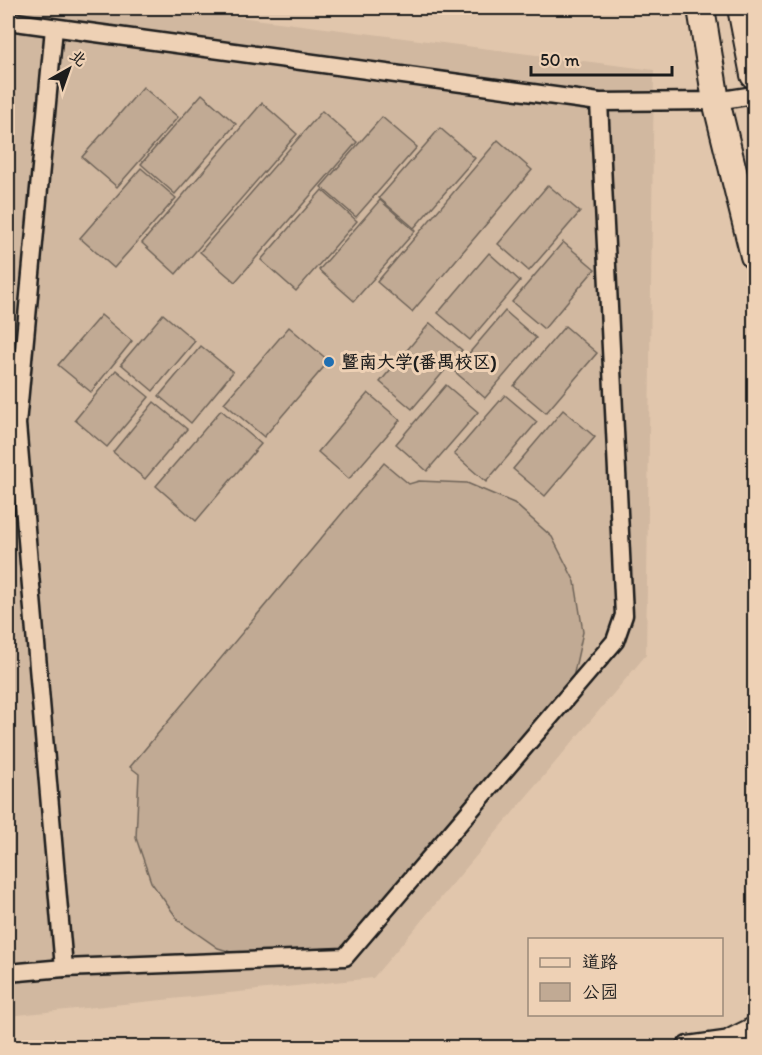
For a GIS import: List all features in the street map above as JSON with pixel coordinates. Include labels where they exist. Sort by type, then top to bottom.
[{"type":"main road","points":[[700,8],[716,101],[754,256]]},
{"type":"main road","points":[[741,8],[754,75]]},
{"type":"main road","points":[[688,1047],[745,1040]]},
{"type":"street","points":[[8,21],[598,102],[716,101],[754,95]]},
{"type":"street","points":[[54,28],[17,424],[64,968]]},
{"type":"street","points":[[8,973],[64,968],[345,957],[615,641],[624,615],[598,102]]},
{"type":"shaded area","name":"暨南大学(番禺校区)","points":[[8,8],[169,8],[654,70],[646,655],[373,978],[8,1016]]},
{"type":"green space","points":[[143,87],[178,117],[117,187],[82,157]]},
{"type":"green space","points":[[202,94],[236,124],[175,194],[141,164]]},
{"type":"green space","points":[[262,103],[297,134],[176,274],[142,243]]},
{"type":"green space","points":[[322,111],[357,142],[235,282],[200,252]]},
{"type":"green space","points":[[382,117],[417,147],[356,217],[321,187]]},
{"type":"green space","points":[[440,128],[475,158],[414,228],[379,198]]},
{"type":"green space","points":[[498,140],[532,170],[412,312],[377,282]]},
{"type":"green space","points":[[141,168],[176,198],[114,268],[80,238]]},
{"type":"green space","points":[[548,185],[580,212],[529,271],[498,244]]},
{"type":"green space","points":[[322,190],[357,221],[296,291],[261,260]]},
{"type":"green space","points":[[380,200],[415,231],[354,301],[319,270]]},
{"type":"green space","points":[[563,242],[595,269],[544,329],[512,302]]},
{"type":"green space","points":[[489,253],[520,281],[470,340],[438,313]]},
{"type":"green space","points":[[505,311],[536,338],[485,398],[454,371]]},
{"type":"green space","points":[[163,314],[195,341],[153,391],[121,364]]},
{"type":"green space","points":[[101,315],[132,341],[91,392],[58,365]]},
{"type":"green space","points":[[430,323],[462,350],[412,409],[380,382]]},
{"type":"green space","points":[[565,326],[597,353],[546,413],[514,386]]},
{"type":"green space","points":[[289,327],[329,361],[264,437],[224,403]]},
{"type":"green space","points":[[201,346],[233,372],[191,423],[159,396]]},
{"type":"green space","points":[[116,370],[149,397],[107,447],[75,420]]},
{"type":"green space","points":[[446,385],[478,412],[427,471],[396,444]]},
{"type":"green space","points":[[368,393],[400,420],[349,479],[318,452]]},
{"type":"green space","points":[[505,395],[537,422],[486,482],[454,454]]},
{"type":"green space","points":[[154,402],[187,429],[145,479],[113,452]]},
{"type":"green space","points":[[221,410],[261,444],[196,521],[156,486]]},
{"type":"green space","points":[[563,410],[595,437],[545,496],[513,469]]},
{"type":"green space","points":[[384,463],[409,484],[419,481],[467,483],[514,503],[552,537],[575,582],[583,632],[572,682],[355,944],[311,960],[263,962],[218,948],[179,921],[151,882],[136,838],[139,774],[130,767]]},
{"type":"place","name":"暨南大学(番禺校区)","points":[[329,362]]}]
